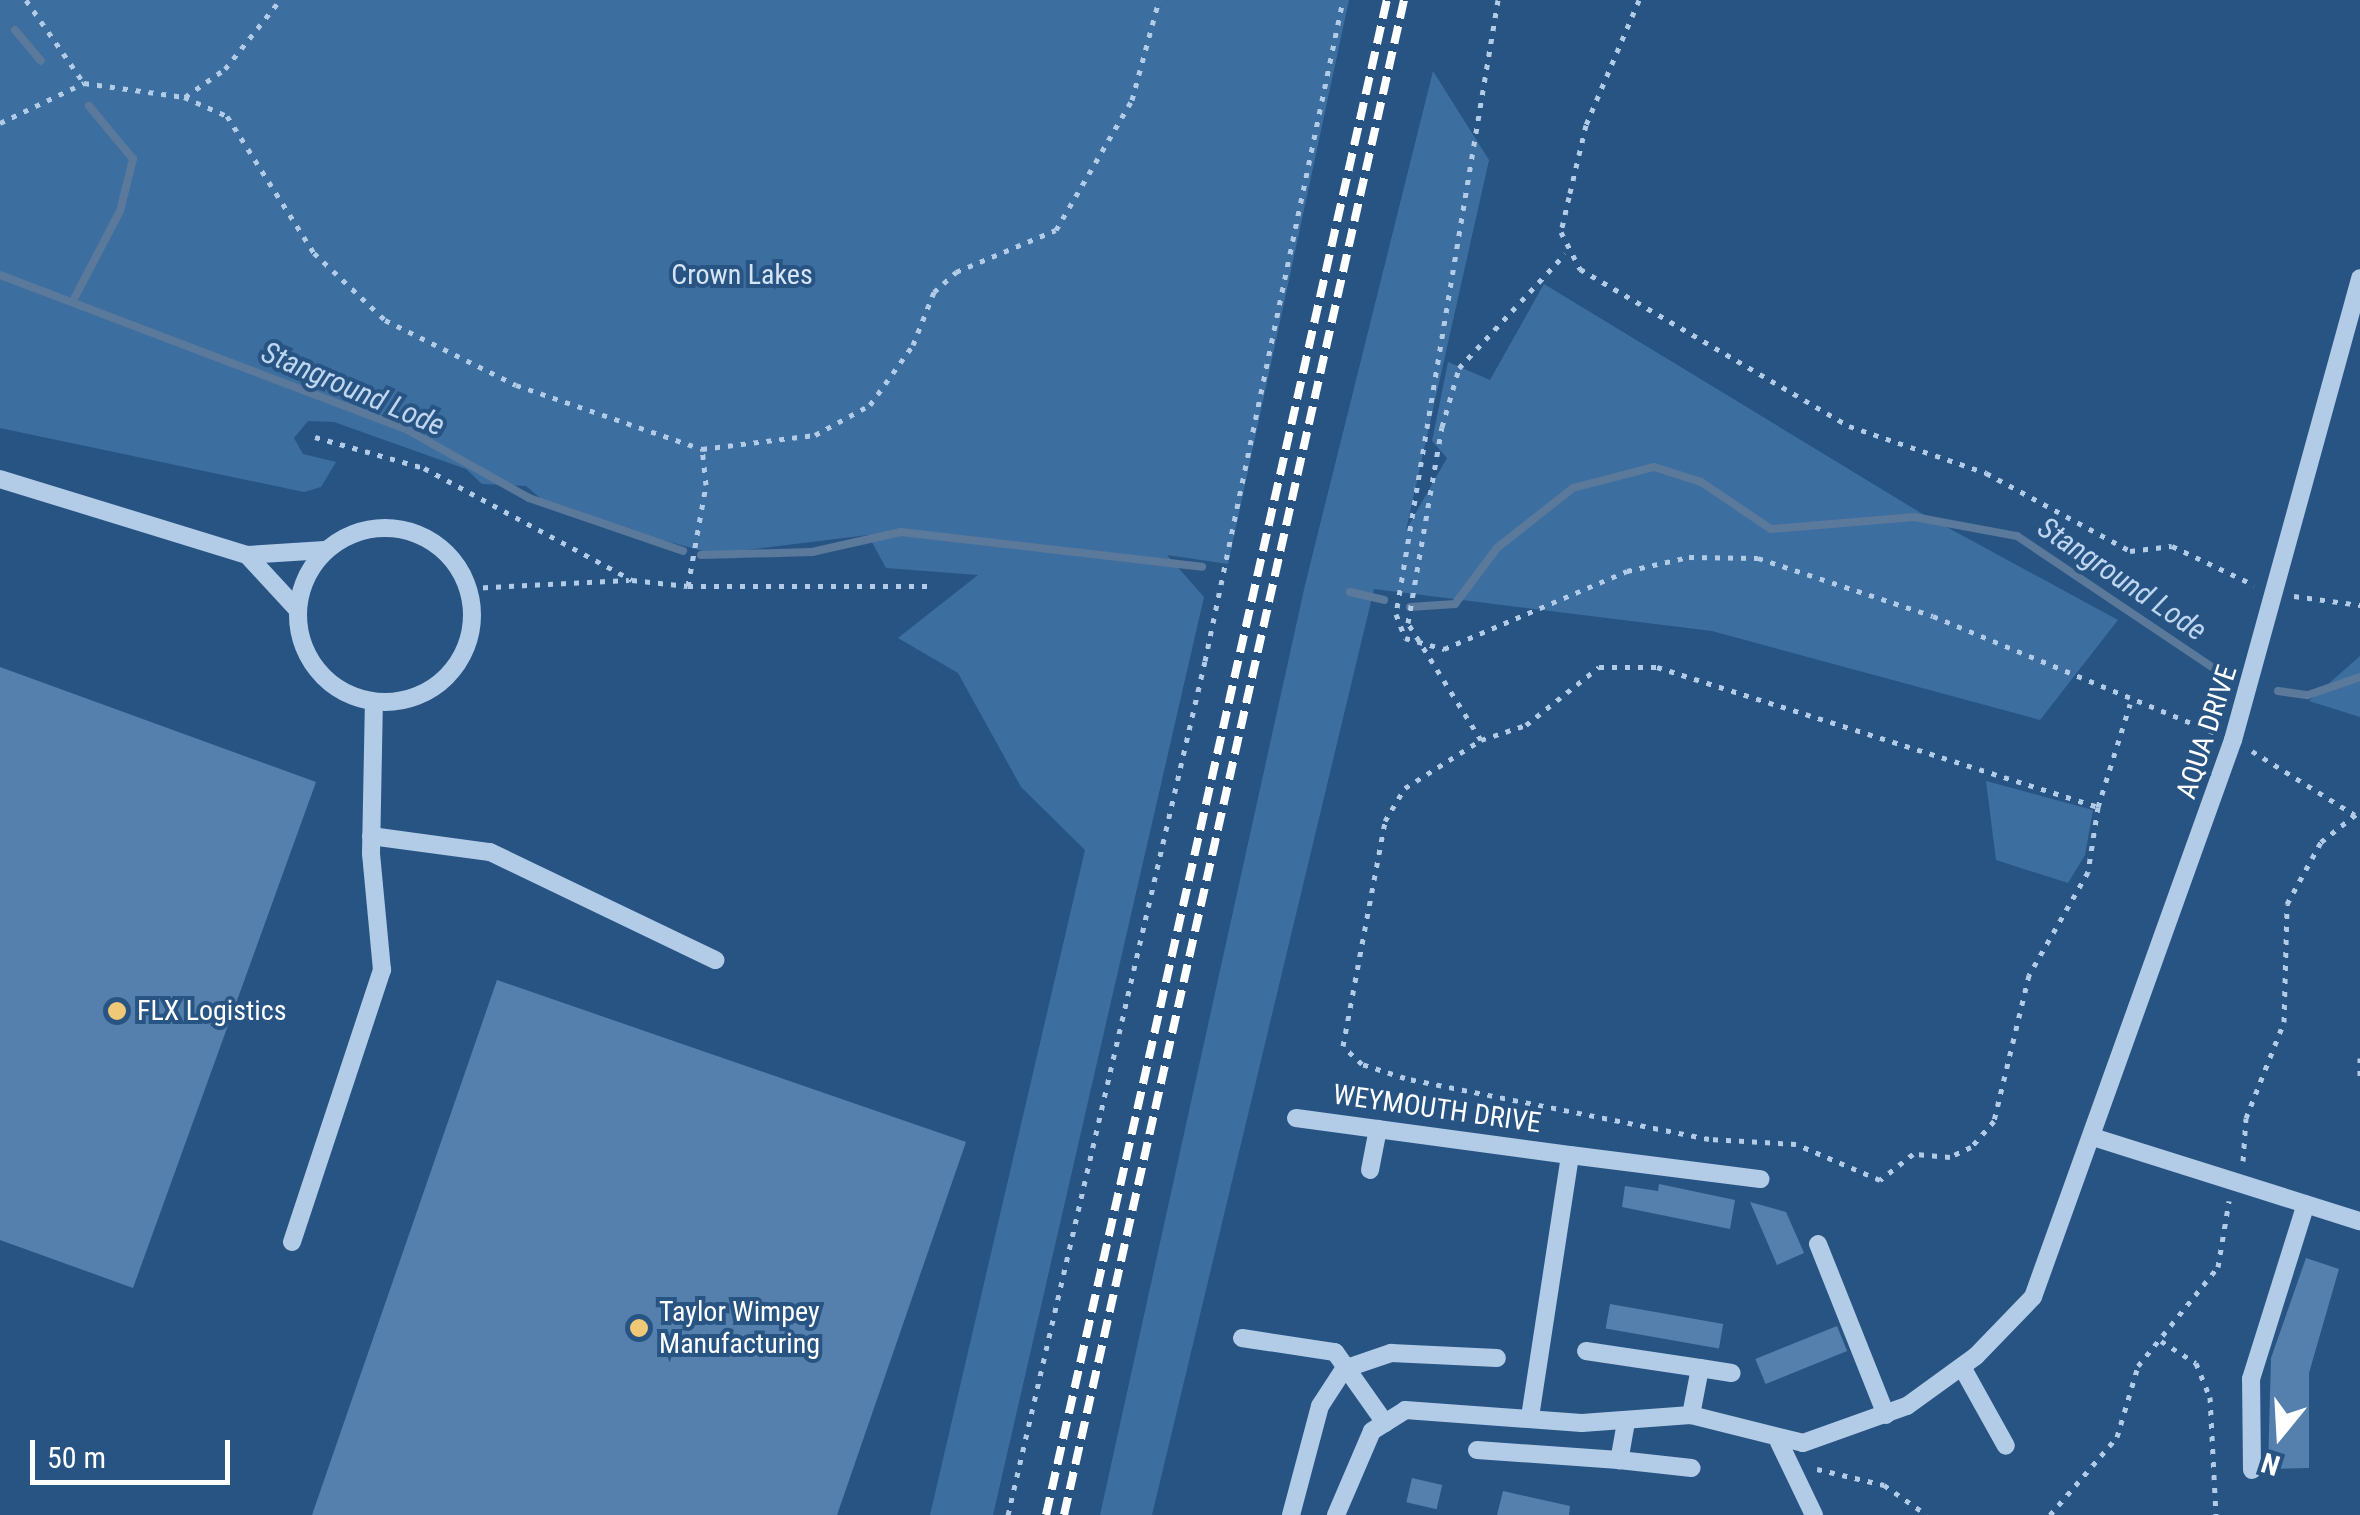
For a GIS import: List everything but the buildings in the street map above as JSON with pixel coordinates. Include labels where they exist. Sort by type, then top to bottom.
[{"type":"street","name":"AQUA DRIVE","points":[[1803,1443],[1886,1415],[1962,1367],[2033,1297],[2096,1138],[2234,740],[2280,592],[2356,310],[2360,278]]},
{"type":"street","points":[[0,479],[247,555],[325,550],[364,529],[408,529],[446,550],[470,588],[473,632],[454,672],[418,698],[374,703],[333,687],[305,653],[297,609],[247,555]]},
{"type":"street","points":[[297,609],[325,550]]},
{"type":"street","points":[[292,1242],[382,970],[371,836],[374,703]]},
{"type":"street","points":[[371,836],[490,852],[715,960]]},
{"type":"street","name":"WEYMOUTH DRIVE","points":[[1296,1118],[1760,1179]]},
{"type":"street","points":[[1370,1170],[1378,1129]]},
{"type":"street","points":[[2096,1138],[2360,1221]]},
{"type":"street","name":"WEYMOUTH DRIVE","points":[[1530,1418],[1570,1154]]},
{"type":"street","points":[[2252,1470],[2251,1380],[2306,1204]]},
{"type":"street","points":[[1818,1244],[1886,1415]]},
{"type":"street","points":[[1242,1338],[1335,1352],[1385,1423]]},
{"type":"street","points":[[1586,1351],[1732,1372]]},
{"type":"street","points":[[1291,1515],[1320,1406],[1344,1368],[1391,1353],[1497,1358]]},
{"type":"street","points":[[1962,1367],[2006,1446]]},
{"type":"street","points":[[1691,1415],[1700,1368]]},
{"type":"street","points":[[1336,1515],[1372,1431],[1406,1410],[1626,1422],[1691,1415],[1779,1442],[1803,1443]]},
{"type":"street","points":[[1620,1460],[1626,1422]]},
{"type":"street","points":[[1779,1442],[1814,1515]]},
{"type":"street","points":[[1477,1450],[1692,1468]]},
{"type":"path","points":[[26,0],[84,83]]},
{"type":"path","points":[[0,122],[84,83],[184,97],[227,116],[314,253],[385,320],[516,385],[702,450],[815,435],[870,405],[913,345],[934,292],[956,272],[1056,230],[1132,100],[1159,0]]},
{"type":"path","points":[[1008,1515],[1205,662],[1342,0]]},
{"type":"path","points":[[1498,0],[1396,614],[1405,638],[1417,646],[1444,649],[1627,570],[1689,558],[1758,558],[1933,616],[2130,704],[2234,740],[2357,813],[2321,842],[2286,904],[2284,1022],[2246,1118],[2244,1160],[2229,1178],[2218,1267],[2138,1366],[2117,1437],[2050,1515]]},
{"type":"path","points":[[1639,0],[1586,125],[1561,232],[1565,254],[1849,426],[1986,474],[2130,552],[2172,546],[2280,592],[2360,605]]},
{"type":"path","points":[[184,97],[252,37],[279,1]]},
{"type":"path","points":[[1481,740],[1417,646],[1408,623],[1413,592],[1459,368],[1565,254]]},
{"type":"path","points":[[315,437],[424,468],[632,580]]},
{"type":"path","points":[[688,586],[706,485],[702,450]]},
{"type":"path","points":[[470,588],[632,580],[688,586],[931,586]]},
{"type":"path","points":[[2098,808],[1657,667],[1599,667],[1526,725],[1481,740],[1404,788],[1385,821],[1343,1046],[1362,1064],[1405,1078],[1709,1138],[1796,1144],[1880,1180],[1913,1154],[1950,1157],[1971,1147],[1994,1121],[2029,975],[2088,872],[2098,808],[2130,704]]},
{"type":"path","points":[[2360,1058],[2360,1078]]},
{"type":"path","points":[[2160,1340],[2196,1362],[2210,1397],[2216,1515]]},
{"type":"path","points":[[1803,1443],[1815,1468],[1884,1485],[1926,1515]]},
{"type":"green space","name":"Crown Lakes","points":[[0,0],[1349,0],[1228,564],[1167,555],[1204,597],[993,1515],[930,1515],[1085,850],[1021,787],[958,673],[898,638],[978,575],[886,568],[868,535],[714,554],[556,511],[526,486],[482,484],[466,469],[334,422],[308,421],[294,438],[303,454],[336,462],[321,487],[304,492],[0,428]]},
{"type":"green space","points":[[1433,71],[1489,160],[1406,530],[1447,458],[1432,441],[1448,362],[1490,380],[1544,284],[1921,513],[2118,620],[2040,720],[1712,631],[1374,589],[1152,1515],[1100,1515],[1305,585]]},
{"type":"green space","points":[[2360,656],[2360,717],[2309,701]]},
{"type":"green space","points":[[1986,781],[2093,810],[2085,855],[2068,883],[1996,860]]},
{"type":"waterway","points":[[15,30],[41,61]]},
{"type":"waterway","points":[[75,297],[120,211],[133,159],[89,106]]},
{"type":"waterway","name":"Stanground Lode","points":[[0,275],[406,429],[529,498],[683,551]]},
{"type":"waterway","name":"Stanground Lode","points":[[1410,607],[1455,604],[1497,548],[1573,488],[1654,467],[1701,482],[1771,529],[1914,517],[2017,536],[2218,671]]},
{"type":"waterway","name":"Stanground Lode","points":[[701,555],[812,552],[901,532],[1202,567]]},
{"type":"waterway","points":[[1350,592],[1384,600]]},
{"type":"waterway","name":"Stanground Lode","points":[[2278,691],[2308,695],[2360,677]]},
{"type":"railway","points":[[1046,1515],[1387,0]]},
{"type":"railway","points":[[1064,1515],[1404,0]]},
{"type":"place","name":"FLX Logistics","points":[[117,1011]]},
{"type":"place","name":"Taylor Wimpey Manufacturing","points":[[639,1328]]}]
